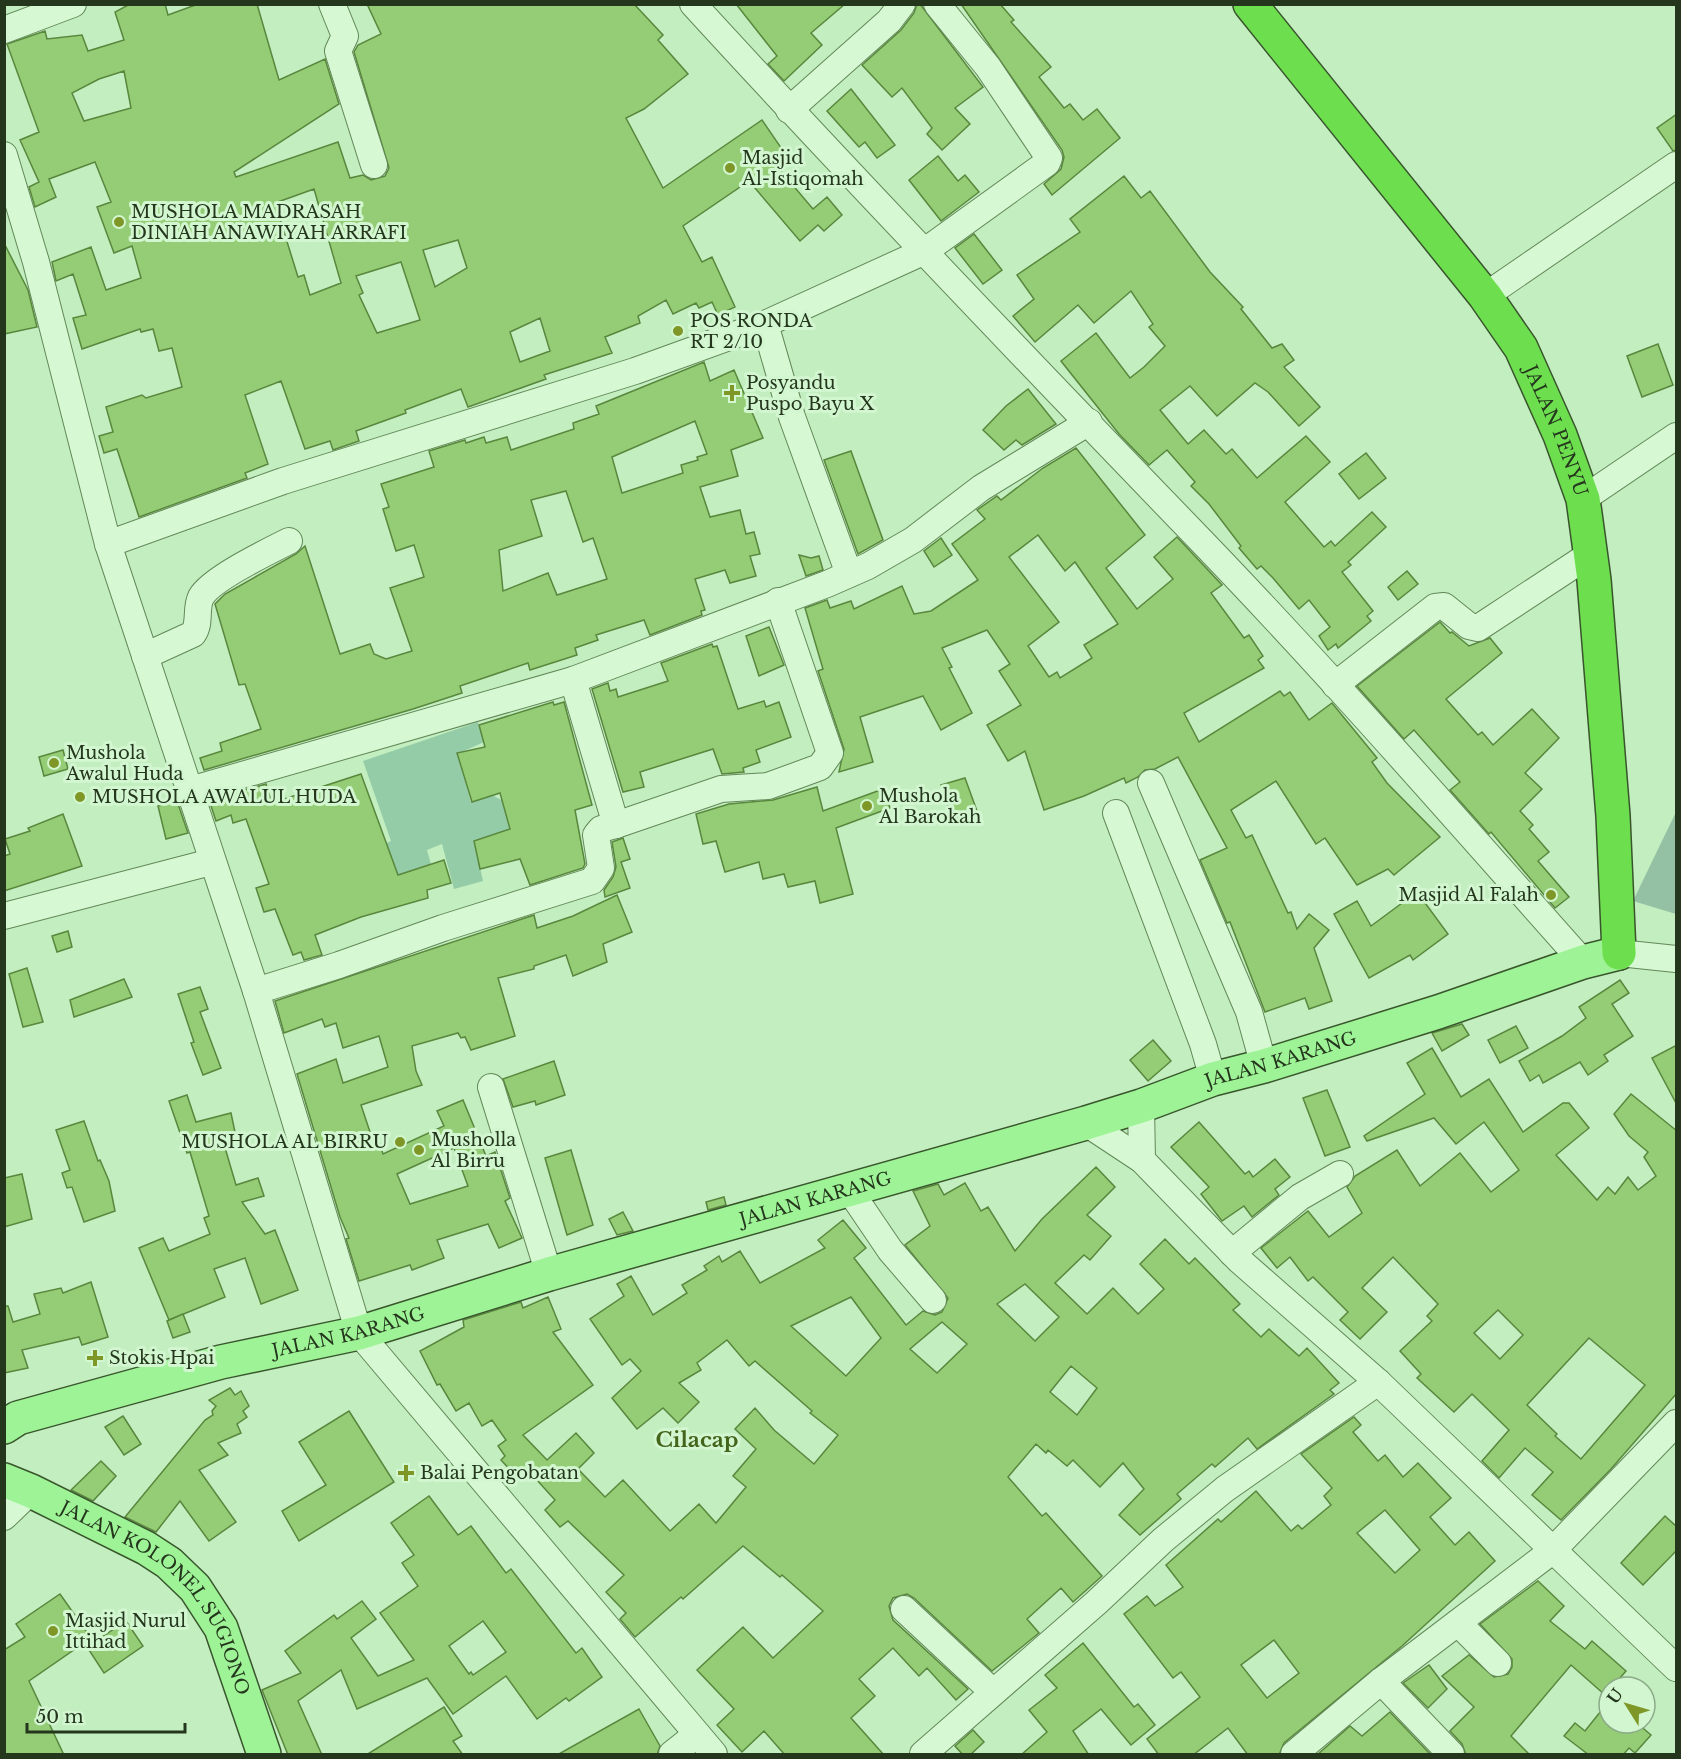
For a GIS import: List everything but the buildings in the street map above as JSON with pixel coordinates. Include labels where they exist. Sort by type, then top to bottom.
[{"type":"highway","name":"JALAN PENYU","points":[[1250,4],[1485,296],[1521,348],[1560,435],[1583,499],[1590,555],[1613,816],[1619,953]]},
{"type":"main road","name":"JALAN KARANG","points":[[5,1424],[221,1362],[359,1333],[549,1274],[1086,1123],[1141,1106],[1213,1078],[1264,1066],[1438,1012],[1583,962],[1619,953]]},
{"type":"main road","name":"JALAN KOLONEL SUGIONO","points":[[18,1485],[146,1548],[169,1563],[195,1588],[221,1628],[264,1755]]},
{"type":"street","points":[[4,30],[72,4]]},
{"type":"street","points":[[332,4],[345,36],[338,51],[375,165]]},
{"type":"street","points":[[693,4],[789,110],[1089,422],[1335,686],[1583,962]]},
{"type":"street","points":[[789,110],[889,21],[902,4]]},
{"type":"street","points":[[108,544],[283,481],[635,371],[765,324],[925,251],[1047,163],[1049,158],[988,67],[937,4]]},
{"type":"street","points":[[4,155],[36,262],[108,544],[190,790],[211,862],[256,991],[359,1333],[714,1755]]},
{"type":"street","points":[[1485,296],[1677,165]]},
{"type":"street","points":[[765,324],[792,417],[849,574]]},
{"type":"street","points":[[190,790],[573,680],[612,667],[849,574],[913,540],[981,488],[1089,422]]},
{"type":"street","points":[[1583,499],[1677,436]]},
{"type":"street","points":[[145,656],[193,634],[196,629],[199,602],[205,592],[253,560],[290,541]]},
{"type":"street","points":[[1335,686],[1435,607],[1444,606],[1468,626],[1478,628],[1590,555]]},
{"type":"street","points":[[256,991],[348,962],[443,927],[587,883],[598,876],[601,868],[596,835],[601,829],[721,789],[768,786],[820,767],[826,762],[829,748],[778,601]]},
{"type":"street","points":[[573,680],[616,825]]},
{"type":"street","points":[[1151,783],[1249,1012],[1264,1066]]},
{"type":"street","points":[[1116,813],[1203,1044],[1213,1078]]},
{"type":"street","points":[[4,916],[211,862]]},
{"type":"street","points":[[1619,953],[1677,958]]},
{"type":"street","points":[[491,1086],[549,1274]]},
{"type":"street","points":[[1141,1106],[1142,1160]]},
{"type":"street","points":[[1086,1123],[1142,1160],[1233,1253],[1378,1382],[1552,1551],[1677,1668]]},
{"type":"street","points":[[1233,1253],[1300,1197],[1340,1174]]},
{"type":"street","points":[[850,1191],[890,1250],[933,1300]]},
{"type":"street","points":[[938,1749],[993,1692],[1096,1603],[1163,1540],[1226,1489],[1378,1382]]},
{"type":"street","points":[[1294,1755],[1381,1681],[1552,1551],[1677,1423]]},
{"type":"street","points":[[4,1517],[18,1485]]},
{"type":"street","points":[[904,1609],[993,1692]]},
{"type":"street","points":[[1458,1623],[1498,1663]]},
{"type":"street","points":[[1381,1681],[1451,1755]]},
{"type":"street","points":[[672,1755],[696,1735]]},
{"type":"green space","points":[[478,722],[484,742],[457,754],[471,802],[492,795],[507,803],[518,858],[506,863],[497,833],[474,841],[483,881],[454,889],[442,844],[427,850],[434,875],[414,870],[398,875],[395,866],[358,876],[348,860],[391,841],[363,761]]},
{"type":"green space","points":[[1676,812],[1676,914],[1633,901]]},
{"type":"place","name":"Masjid Al-Istiqomah","points":[[730,168]]},
{"type":"place","name":"MUSHOLA MADRASAH DINIAH ANAWIYAH ARRAFI","points":[[119,222]]},
{"type":"place","name":"POS RONDA RT 2/10","points":[[678,331]]},
{"type":"place","name":"Posyandu Puspo Bayu X","points":[[732,393]]},
{"type":"place","name":"Mushola Awalul Huda","points":[[54,763]]},
{"type":"place","name":"MUSHOLA AWALUL HUDA","points":[[80,797]]},
{"type":"place","name":"Mushola Al Barokah","points":[[867,806]]},
{"type":"place","name":"Masjid Al Falah","points":[[1551,895]]},
{"type":"place","name":"MUSHOLA AL BIRRU","points":[[400,1142]]},
{"type":"place","name":"Musholla Al Birru","points":[[419,1150]]},
{"type":"place","name":"Stokis Hpai","points":[[95,1358]]},
{"type":"place","name":"Balai Pengobatan","points":[[406,1473]]},
{"type":"place","name":"Masjid Nurul Ittihad","points":[[53,1631]]},
{"type":"district","name":"Cilacap","points":[[697,1440]]}]
